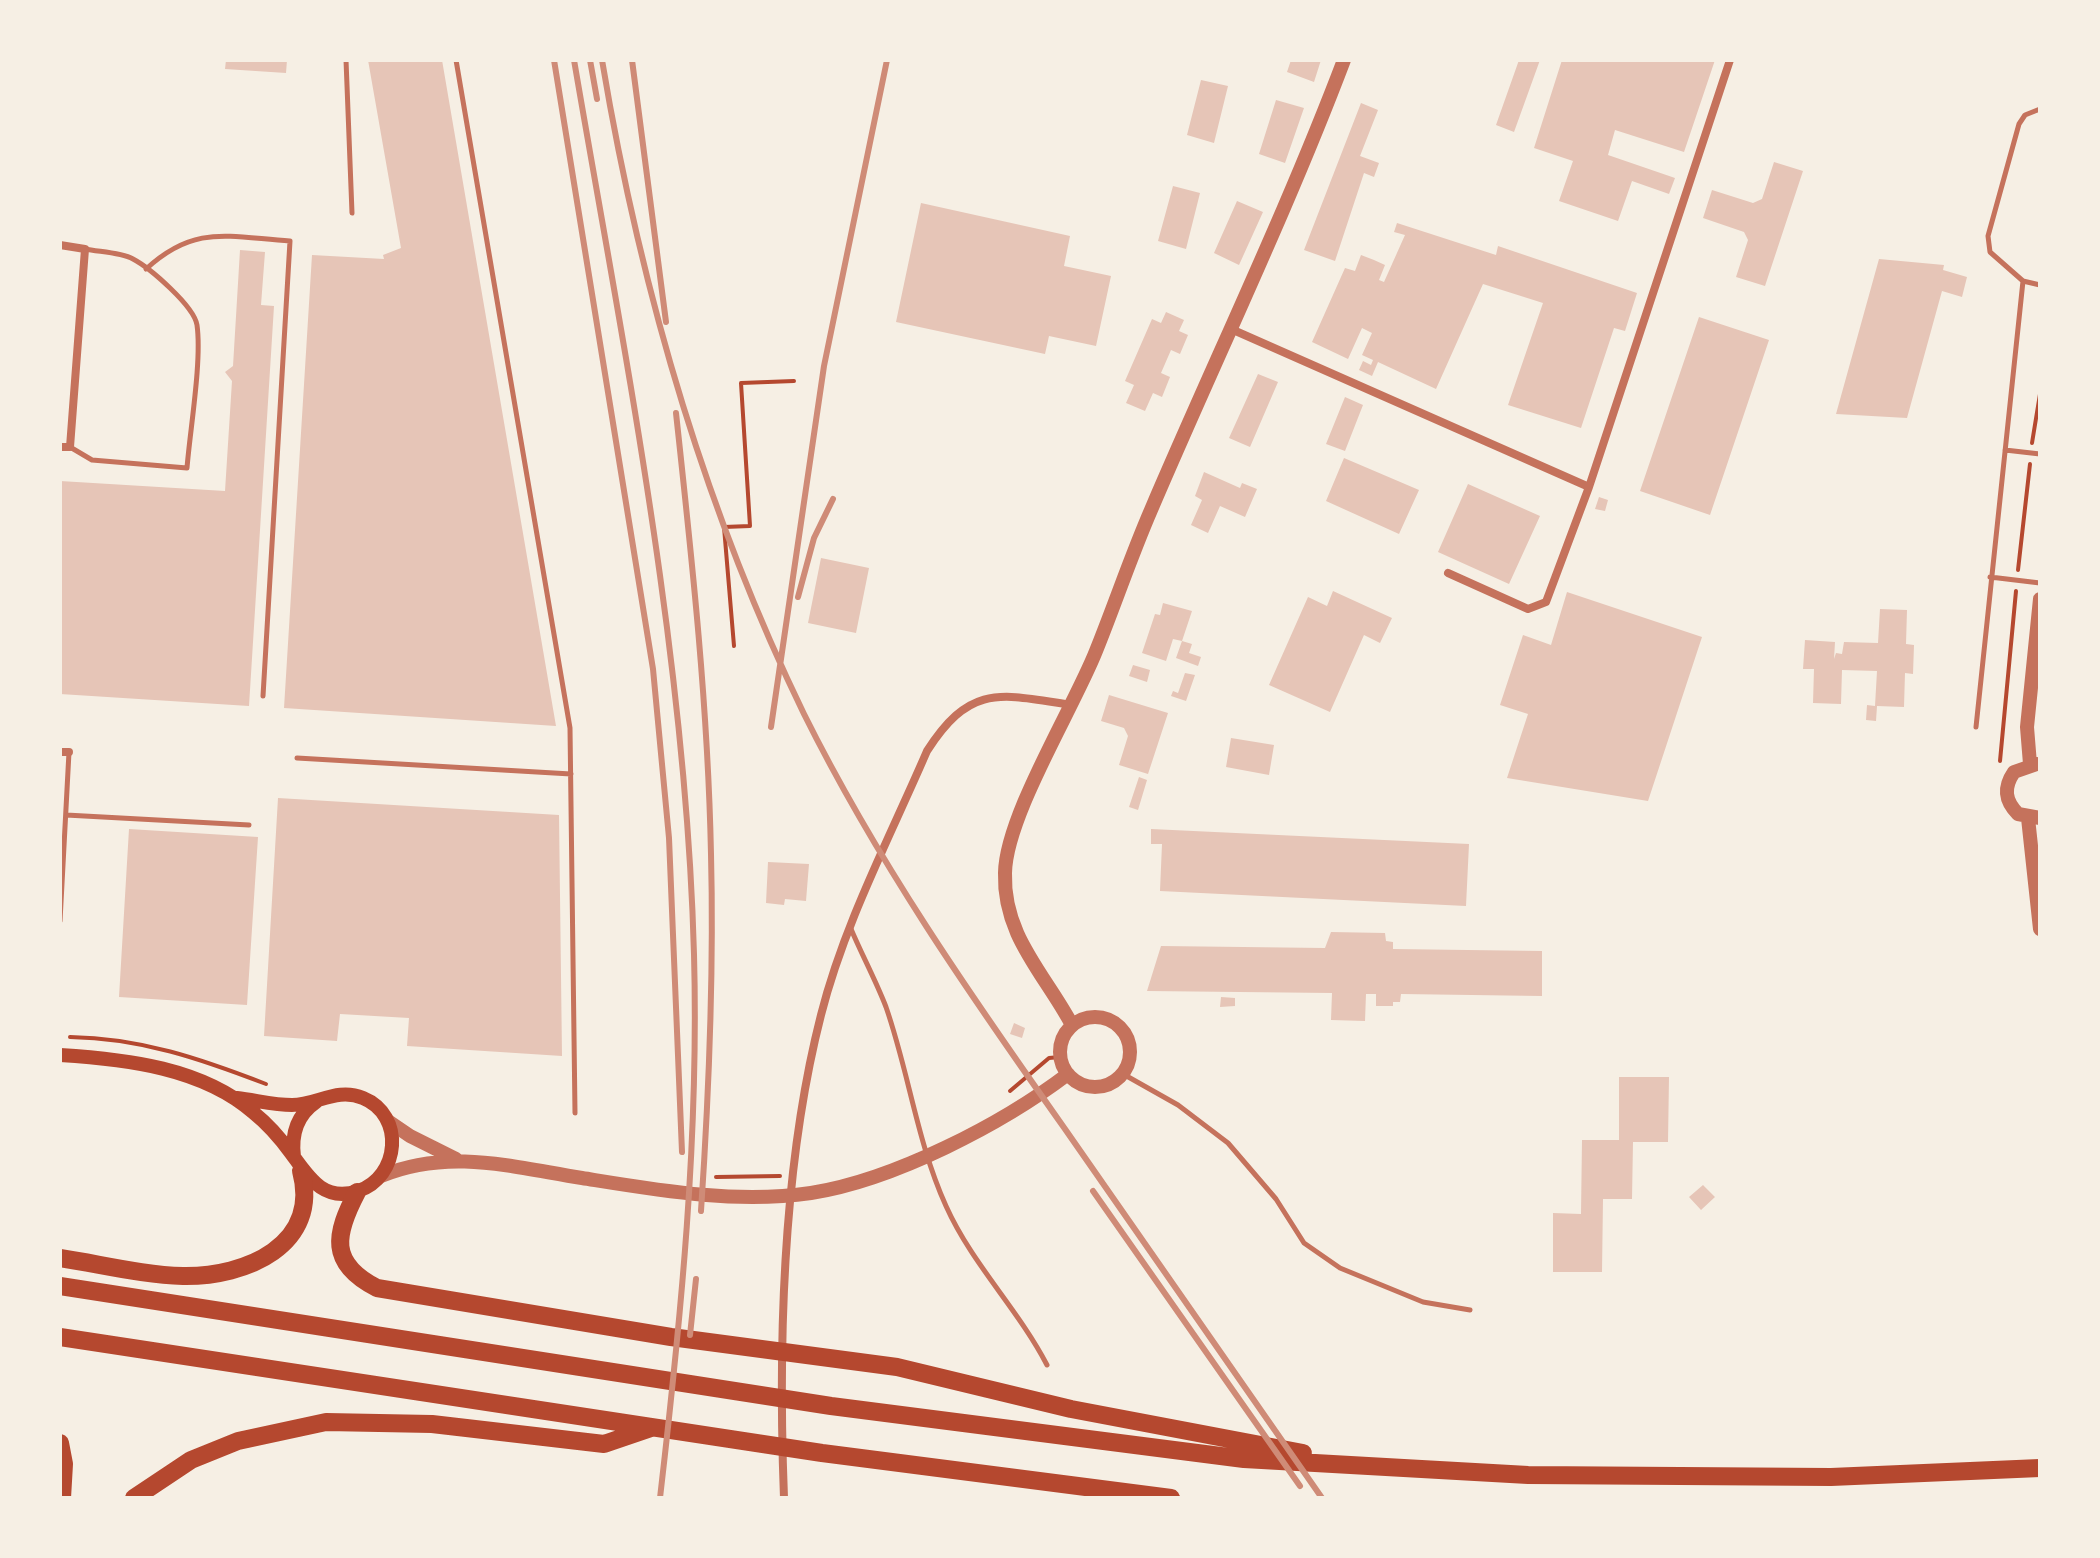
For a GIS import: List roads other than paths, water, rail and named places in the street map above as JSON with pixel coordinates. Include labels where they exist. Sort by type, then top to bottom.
[{"type":"highway","points":[[60,1258],[183,1276],[240,1268],[289,1239],[303,1210],[307,1193],[298,1164]]},
{"type":"highway","points":[[357,1192],[341,1222],[340,1247],[351,1272],[377,1288],[671,1337],[897,1367],[1071,1409],[1361,1464]]},
{"type":"highway","points":[[60,1286],[831,1406],[1244,1459],[1528,1475],[1815,1477],[2040,1468]]},
{"type":"highway","points":[[60,1337],[822,1453],[1171,1498]]},
{"type":"highway","points":[[134,1498],[191,1460],[238,1441],[326,1422],[432,1424],[604,1444],[654,1427]]},
{"type":"highway","points":[[60,1443],[64,1464],[62,1498]]},
{"type":"main road","points":[[60,1055],[104,1058],[159,1068],[237,1098],[294,1105],[350,1094],[365,1098],[388,1121],[393,1149],[381,1176],[357,1192],[325,1191],[298,1164],[273,1130],[237,1098]]},
{"type":"main road","points":[[298,1164],[294,1130],[308,1107],[318,1099]]},
{"type":"street","points":[[1072,1025],[1033,967],[1016,934],[1006,903],[1005,870],[1019,818],[1073,705],[1150,513],[1309,152],[1344,60]]},
{"type":"street","points":[[1448,573],[1528,609],[1546,602],[1589,487],[1730,60]]},
{"type":"street","points":[[60,245],[85,249],[70,447],[60,447]]},
{"type":"street","points":[[1231,329],[1589,487]]},
{"type":"street","points":[[2040,599],[2027,727],[2035,764],[2014,772],[2006,788],[2011,807],[2034,818],[2040,929]]},
{"type":"street","points":[[784,1498],[782,1372],[795,1142],[821,1013],[850,928],[927,751],[943,726],[961,709],[984,698],[1011,696],[1073,705]]},
{"type":"street","points":[[1098,1016],[1118,1024],[1130,1048],[1123,1074],[1102,1087],[1088,1087],[1068,1074],[1060,1057],[1061,1042],[1072,1025],[1098,1016]]},
{"type":"street","points":[[381,1176],[412,1163],[457,1159],[674,1192],[767,1196],[813,1193],[867,1178],[927,1155],[1010,1114],[1068,1074]]},
{"type":"street","points":[[388,1121],[410,1136],[457,1159]]},
{"type":"lane","points":[[346,60],[352,213]]},
{"type":"lane","points":[[456,60],[570,728],[575,1113]]},
{"type":"lane","points":[[2040,109],[2025,115],[2019,124],[1988,236],[1990,252],[2023,281],[2040,285]]},
{"type":"lane","points":[[146,269],[169,248],[188,240],[210,236],[290,241],[263,696]]},
{"type":"lane","points":[[70,447],[92,460],[187,468],[197,323],[188,307],[132,258],[85,249]]},
{"type":"lane","points":[[1976,727],[2023,281]]},
{"type":"lane","points":[[2005,450],[2040,454]]},
{"type":"lane","points":[[1990,577],[2040,583]]},
{"type":"lane","points":[[60,921],[66,815],[64,752]]},
{"type":"lane","points":[[297,758],[571,774]]},
{"type":"lane","points":[[66,815],[249,825]]},
{"type":"lane","points":[[850,928],[886,1007],[932,1174],[963,1239],[1031,1335],[1047,1365]]},
{"type":"lane","points":[[1123,1074],[1178,1105],[1228,1143],[1276,1199],[1304,1243],[1340,1268],[1423,1302],[1470,1310]]},
{"type":"railway","points":[[554,60],[653,669],[669,838],[682,1152]]},
{"type":"railway","points":[[574,60],[650,505],[679,730],[689,842],[695,1022],[691,1159],[675,1362],[660,1498]]},
{"type":"railway","points":[[590,60],[597,99]]},
{"type":"railway","points":[[602,60],[635,229],[679,394],[735,556],[804,714],[862,822],[960,978],[1322,1498]]},
{"type":"railway","points":[[632,60],[666,322]]},
{"type":"railway","points":[[771,727],[824,366],[887,60]]},
{"type":"railway","points":[[676,413],[698,633],[709,799],[711,988],[701,1211]]},
{"type":"railway","points":[[798,597],[814,538],[833,499]]},
{"type":"railway","points":[[1093,1191],[1300,1486]]},
{"type":"railway","points":[[690,1335],[696,1279]]}]
